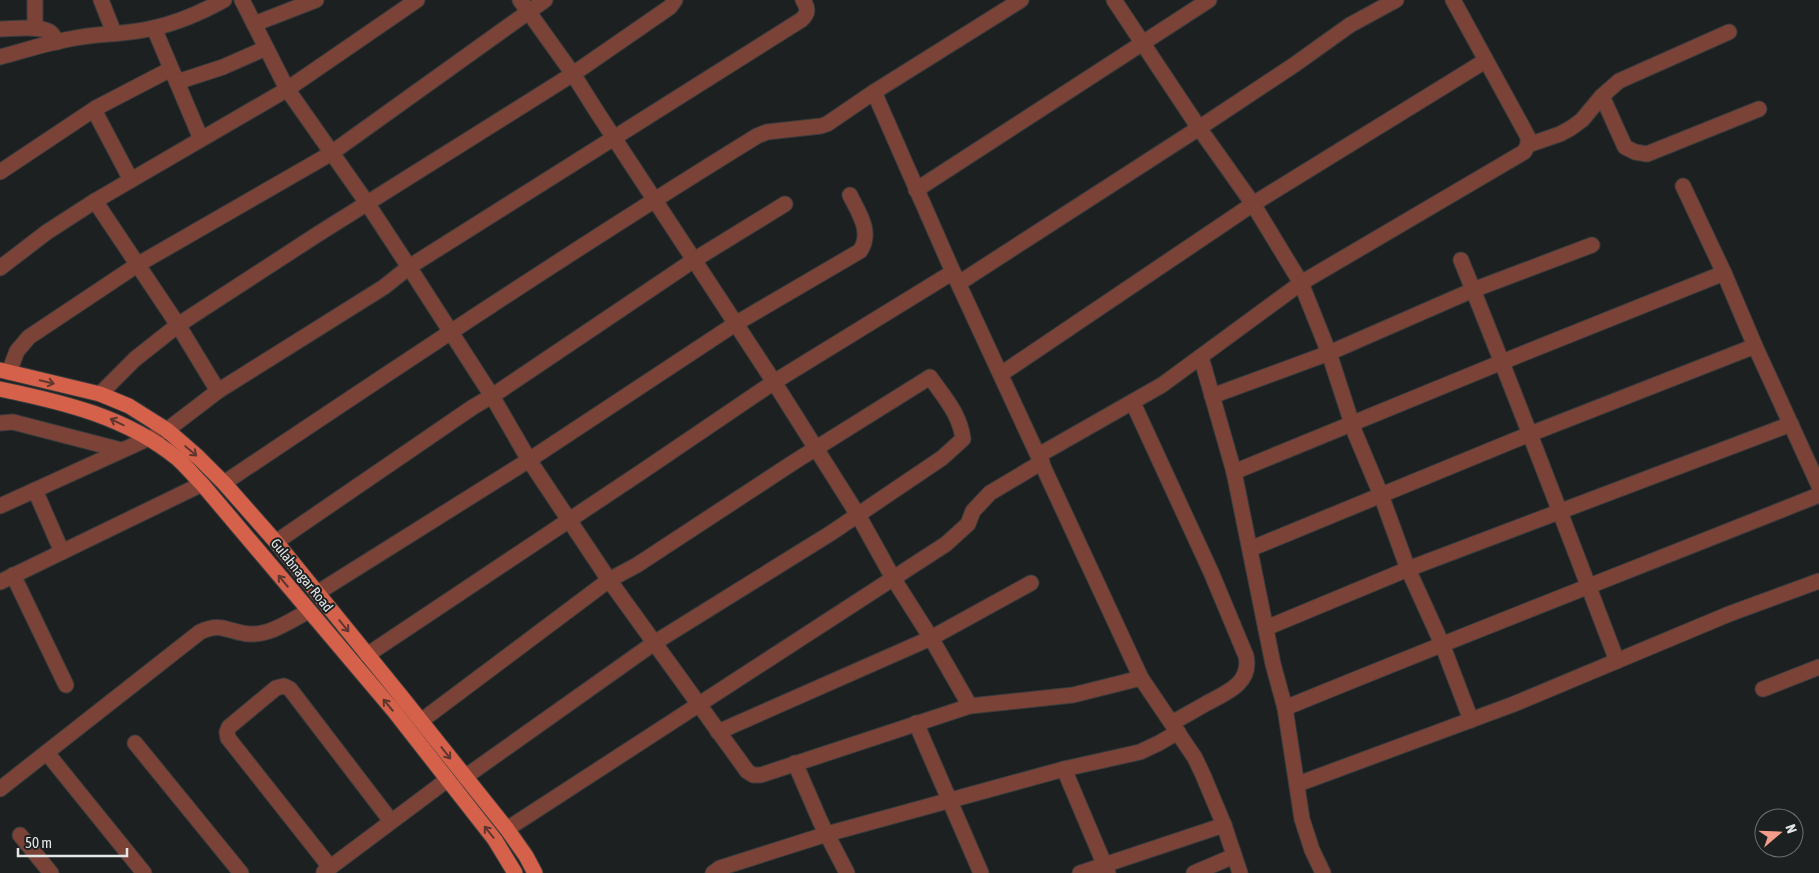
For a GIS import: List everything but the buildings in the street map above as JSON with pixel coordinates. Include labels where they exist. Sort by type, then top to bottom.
[{"type":"main road","name":"Gulabnagar Road","points":[[4,371],[100,394],[128,406],[167,430],[198,457],[224,482],[276,542],[421,721],[507,829],[526,856],[534,873]]},
{"type":"main road","name":"Gulabnagar Road","points":[[0,389],[77,406],[113,420],[148,438],[178,459],[202,484],[394,711],[495,840],[515,873]]},
{"type":"street","points":[[35,0],[35,28]]},
{"type":"street","points":[[101,0],[114,33]]},
{"type":"street","points":[[0,57],[102,33],[154,28],[198,14],[224,0]]},
{"type":"street","points":[[242,0],[287,89],[367,203],[409,267],[569,521],[654,643],[750,774],[761,776],[970,706],[1072,695],[1141,678]]},
{"type":"street","points":[[254,24],[316,0]]},
{"type":"street","points":[[0,268],[47,232],[95,201],[287,89],[417,0]]},
{"type":"street","points":[[4,371],[17,351],[30,337],[138,266],[332,152],[524,6],[545,0]]},
{"type":"street","points":[[100,394],[135,359],[178,325],[367,203],[573,74],[670,7],[675,0]]},
{"type":"street","points":[[0,506],[167,430],[218,391],[384,287],[409,267],[801,20],[808,10],[803,0]]},
{"type":"street","points":[[224,482],[450,331],[654,199],[757,136],[767,132],[828,124],[874,92],[1022,0]]},
{"type":"street","points":[[1114,0],[1199,128],[1253,204],[1302,282],[1329,353],[1352,424],[1408,569],[1442,644],[1470,720]]},
{"type":"street","points":[[916,190],[1209,0]]},
{"type":"street","points":[[367,655],[774,382],[956,277],[1199,128],[1350,25],[1396,0]]},
{"type":"street","points":[[507,829],[699,705],[853,602],[946,544],[962,531],[968,524],[973,511],[990,493],[1040,459],[1162,385],[1302,282],[1524,152],[1528,145],[1528,137],[1453,0]]},
{"type":"street","points":[[524,6],[573,74],[817,449],[858,514],[893,578],[932,638],[970,706]]},
{"type":"street","points":[[0,29],[35,28],[50,32],[58,42]]},
{"type":"street","points":[[154,28],[201,139]]},
{"type":"street","points":[[1528,145],[1572,128],[1619,81],[1729,32]]},
{"type":"street","points":[[0,172],[94,110],[174,76],[223,67],[266,48]]},
{"type":"street","points":[[1000,374],[1253,204],[1485,61]]},
{"type":"street","points":[[874,92],[916,190],[1141,678],[1199,766],[1224,825],[1240,873]]},
{"type":"street","points":[[1602,96],[1625,147],[1640,154],[1647,154],[1760,108]]},
{"type":"street","points":[[94,110],[132,180]]},
{"type":"street","points":[[1683,186],[1819,486]]},
{"type":"street","points":[[317,594],[529,460],[735,324],[860,251],[866,242],[866,231],[850,195]]},
{"type":"street","points":[[95,201],[178,325],[218,391]]},
{"type":"street","points":[[276,542],[473,407],[694,260],[785,204]]},
{"type":"street","points":[[1212,396],[1329,353],[1474,290],[1592,245]]},
{"type":"street","points":[[1461,260],[1531,434],[1617,661]]},
{"type":"street","points":[[1234,472],[1724,273]]},
{"type":"street","points":[[1250,549],[1531,434],[1754,346]]},
{"type":"street","points":[[1201,357],[1234,472],[1266,628],[1285,708],[1302,819],[1312,850],[1323,873]]},
{"type":"street","points":[[421,721],[610,580],[930,377],[958,418],[963,439],[942,458],[831,533],[654,643],[465,777]]},
{"type":"street","points":[[713,873],[720,868],[827,834],[1064,769],[1140,752],[1159,743],[1175,727],[1233,689],[1242,679],[1248,665],[1246,656],[1211,572],[1133,403]]},
{"type":"street","points":[[0,423],[14,422],[121,450]]},
{"type":"street","points":[[1266,628],[1408,569],[1791,424]]},
{"type":"street","points":[[66,685],[7,578],[202,484]]},
{"type":"street","points":[[34,490],[62,552]]},
{"type":"street","points":[[1285,708],[1819,495]]},
{"type":"street","points":[[1298,784],[1470,720],[1729,614],[1819,581]]},
{"type":"street","points":[[718,732],[932,638],[1030,583]]},
{"type":"street","points":[[0,789],[200,632],[210,627],[220,627],[249,634],[260,634],[309,611]]},
{"type":"street","points":[[1248,665],[1274,664]]},
{"type":"street","points":[[1763,689],[1819,667]]},
{"type":"street","points":[[391,821],[290,689],[284,686],[276,688],[230,727],[227,732],[228,738],[326,870],[447,780]]},
{"type":"street","points":[[916,723],[981,873]]},
{"type":"street","points":[[135,743],[242,873]]},
{"type":"street","points":[[47,753],[144,873]]},
{"type":"street","points":[[795,764],[847,873]]},
{"type":"street","points":[[1064,769],[1106,869]]},
{"type":"street","points":[[1080,873],[1106,869],[1224,825]]},
{"type":"street","points":[[20,835],[51,873]]},
{"type":"street","points":[[1194,873],[1234,856]]}]
